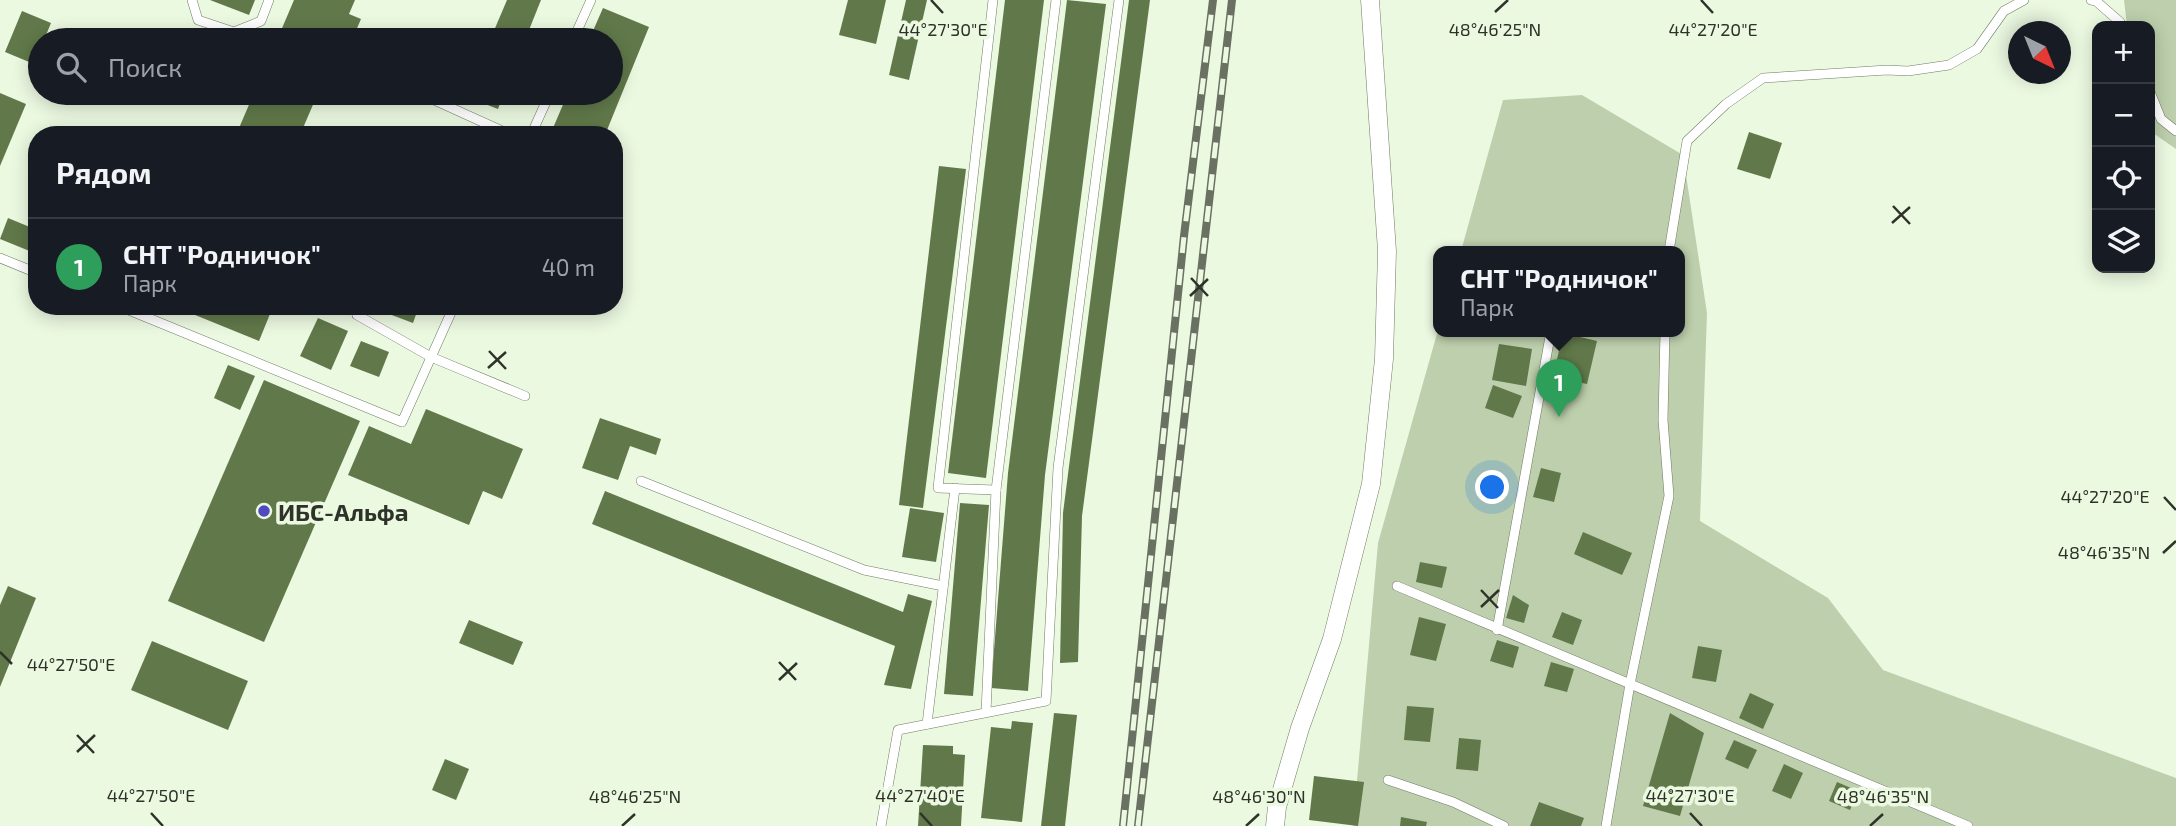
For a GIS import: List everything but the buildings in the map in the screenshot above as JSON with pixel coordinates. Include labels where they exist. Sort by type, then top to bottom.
[{"type":"street","points":[[1275,826],[1277,807],[1300,728],[1332,639],[1371,484],[1384,359],[1387,251],[1370,0]]},
{"type":"lane","points":[[192,0],[198,20],[222,28]]},
{"type":"lane","points":[[244,28],[261,21],[269,0]]},
{"type":"lane","points":[[578,28],[591,0]]},
{"type":"lane","points":[[993,0],[938,488],[996,490]]},
{"type":"lane","points":[[986,712],[996,490],[1056,0]]},
{"type":"lane","points":[[881,826],[898,730],[1046,701],[1058,468],[1119,0]]},
{"type":"lane","points":[[1670,246],[1687,141],[1726,104],[1754,84],[1763,78],[1908,71],[1949,65],[1977,49],[2004,11],[2024,0]]},
{"type":"lane","points":[[2091,0],[2096,1],[2117,21]]},
{"type":"lane","points":[[2155,104],[2161,119],[2176,131]]},
{"type":"lane","points":[[445,105],[490,126]]},
{"type":"lane","points":[[535,126],[545,105]]},
{"type":"lane","points":[[0,258],[28,269]]},
{"type":"lane","points":[[140,315],[402,422],[450,315]]},
{"type":"lane","points":[[357,315],[431,357],[525,396]]},
{"type":"lane","points":[[1497,629],[1550,337]]},
{"type":"lane","points":[[1606,826],[1630,684],[1669,496],[1663,419],[1665,337]]},
{"type":"lane","points":[[641,481],[864,570],[943,586]]},
{"type":"lane","points":[[927,724],[955,488]]},
{"type":"lane","points":[[1397,586],[1968,826]]},
{"type":"lane","points":[[1388,780],[1453,802],[1504,826]]},
{"type":"green space","points":[[2124,0],[2176,0],[2176,149],[2155,134],[2155,21],[2126,21]]},
{"type":"green space","points":[[1582,95],[1683,155],[1707,313],[1700,521],[1828,598],[1883,670],[2176,778],[2176,826],[1353,826],[1378,543],[1436,337],[1685,337],[1685,246],[1462,246],[1503,100]]},
{"type":"railway","points":[[1123,826],[1184,236],[1213,0]]},
{"type":"railway","points":[[1138,826],[1232,0]]},
{"type":"place","name":"СНТ \"Родничок\"","points":[[1559,417]]},
{"type":"place","name":"ИБС-Альфа","points":[[264,511]]}]
